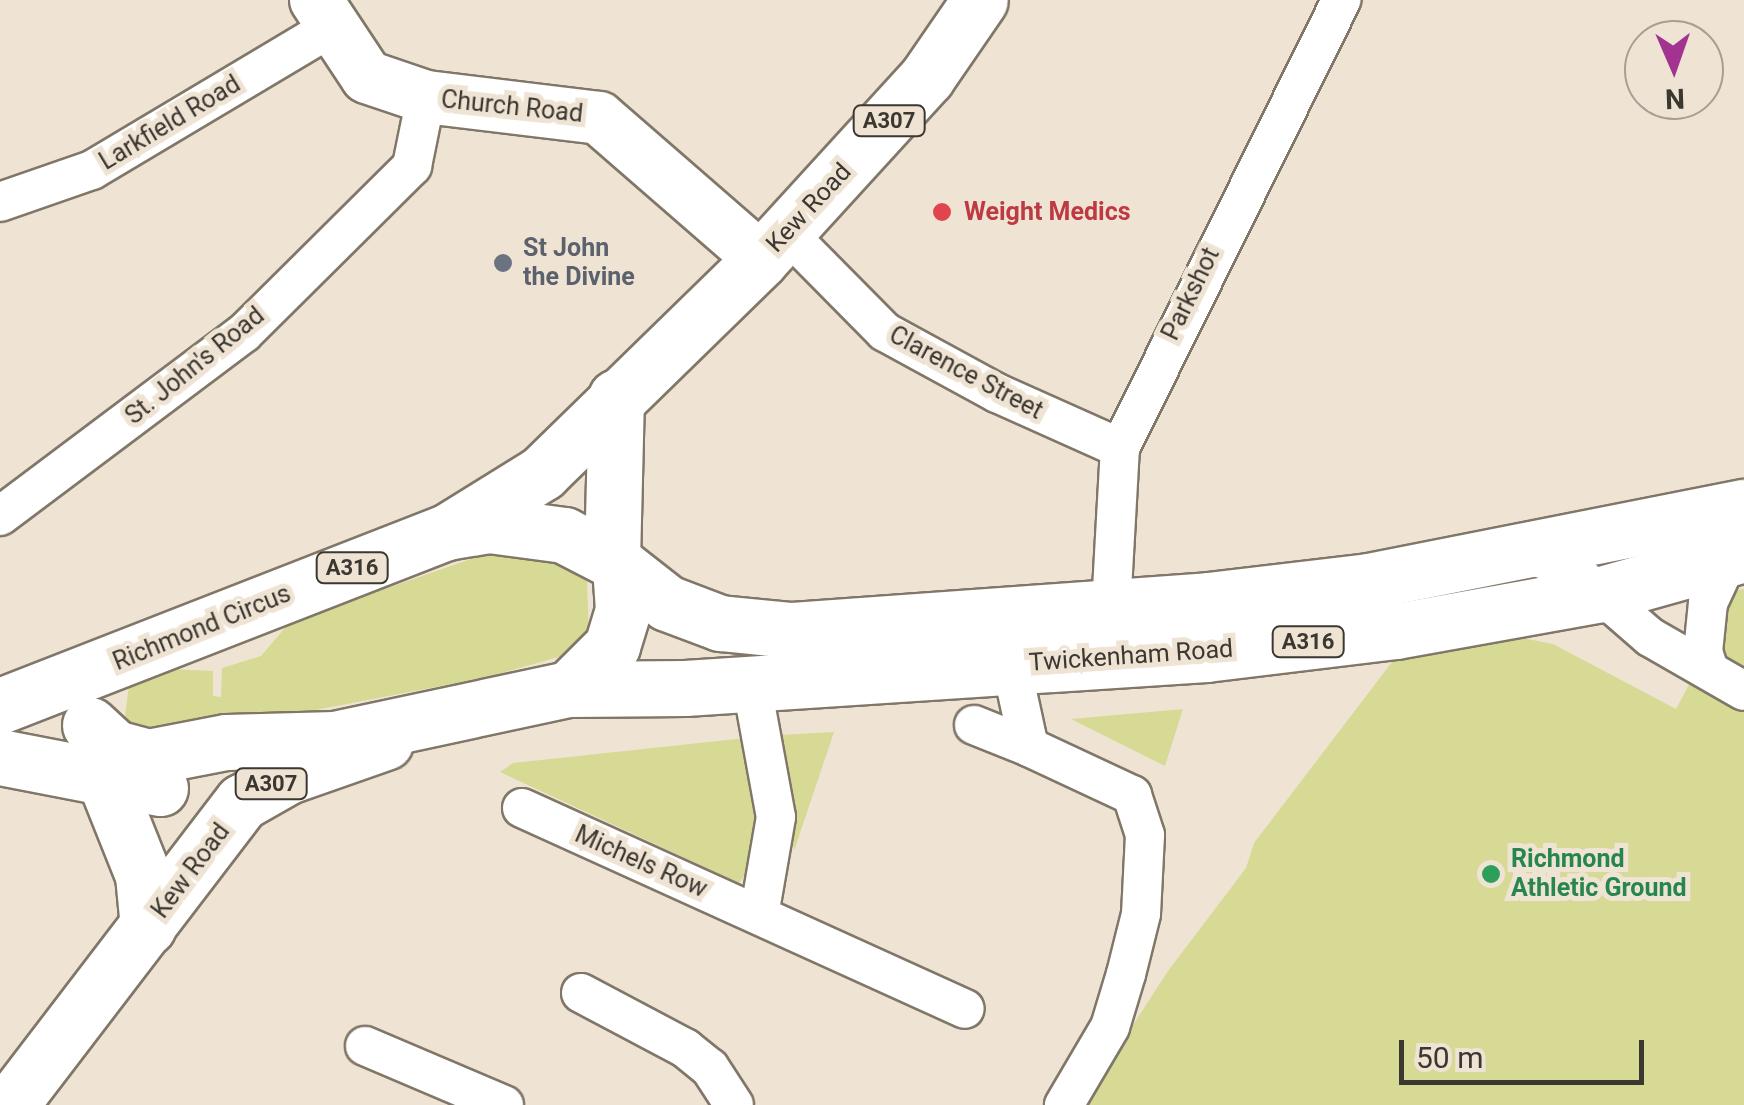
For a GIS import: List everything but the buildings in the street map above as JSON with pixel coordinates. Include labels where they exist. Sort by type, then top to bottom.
[{"type":"main road","name":"Kew Road","points":[[616,397],[774,246],[927,77],[980,0]]},
{"type":"main road","name":"A307","points":[[447,532],[542,472],[616,397]]},
{"type":"main road","points":[[570,689],[612,646],[623,610],[616,563],[616,397]]},
{"type":"main road","name":"Richmond Circus","points":[[105,780],[90,725],[88,696],[105,665],[447,532],[540,527],[616,563]]},
{"type":"main road","name":"Twickenham Road","points":[[616,563],[666,603],[753,628],[1111,608],[1368,581],[1526,553],[1743,538]]},
{"type":"main road","name":"Twickenham Road","points":[[570,689],[1206,654],[1396,631],[1601,594],[1743,538]]},
{"type":"main road","name":"A316","points":[[0,706],[105,665]]},
{"type":"main road","name":"A316","points":[[90,725],[115,748],[148,757],[226,742],[335,739],[450,719],[570,689]]},
{"type":"main road","name":"Kew Road","points":[[10,1105],[242,802],[261,788],[450,719]]},
{"type":"main road","name":"A316","points":[[0,757],[162,788],[205,783],[335,739]]},
{"type":"main road","name":"Kew Road","points":[[105,780],[143,875],[148,927]]},
{"type":"street","name":"Parkshot","points":[[1111,608],[1120,448],[1341,0]]},
{"type":"street","name":"Church Road","points":[[324,14],[366,77],[426,98],[599,118],[774,246]]},
{"type":"street","name":"Larkfield Road","points":[[0,202],[92,170],[324,14]]},
{"type":"street","name":"St. John's Road","points":[[0,516],[244,333],[412,166],[426,98]]},
{"type":"street","name":"Clarence Street","points":[[774,246],[886,332],[997,393],[1120,448]]},
{"type":"street","points":[[1709,670],[1703,652],[1708,603],[1743,538]]},
{"type":"street","points":[[1526,553],[1574,571],[1650,637],[1744,691]]},
{"type":"street","points":[[1012,664],[1029,747]]},
{"type":"street","points":[[751,681],[776,818],[760,916]]},
{"type":"street","points":[[974,724],[1108,778],[1142,811],[1146,874],[1126,974],[1110,1027],[1064,1105]]},
{"type":"street","name":"Michels Row","points":[[522,808],[965,1009]]},
{"type":"street","points":[[581,993],[685,1048],[710,1068],[734,1105]]},
{"type":"street","points":[[366,1046],[504,1105]]},
{"type":"green space","points":[[491,552],[572,563],[587,582],[589,635],[562,656],[488,677],[195,733],[137,738],[124,724],[129,685],[170,669],[213,671],[213,696],[221,697],[222,668],[261,656],[290,622]]},
{"type":"green space","name":"Richmond Athletic Ground","points":[[1744,589],[1744,1105],[1081,1105],[1168,971],[1246,868],[1254,843],[1392,662],[1517,637],[1553,644],[1676,709],[1714,638],[1721,593]]},
{"type":"green space","points":[[1183,709],[1165,766],[1071,719]]},
{"type":"green space","points":[[834,732],[794,851],[780,735]]},
{"type":"green space","points":[[746,738],[761,800],[758,858],[739,883],[500,772],[513,763]]},
{"type":"place","name":"Weight Medics","points":[[942,212]]},
{"type":"place","name":"St John the Divine","points":[[503,263]]},
{"type":"place","name":"Richmond Athletic Ground","points":[[1491,874]]}]
